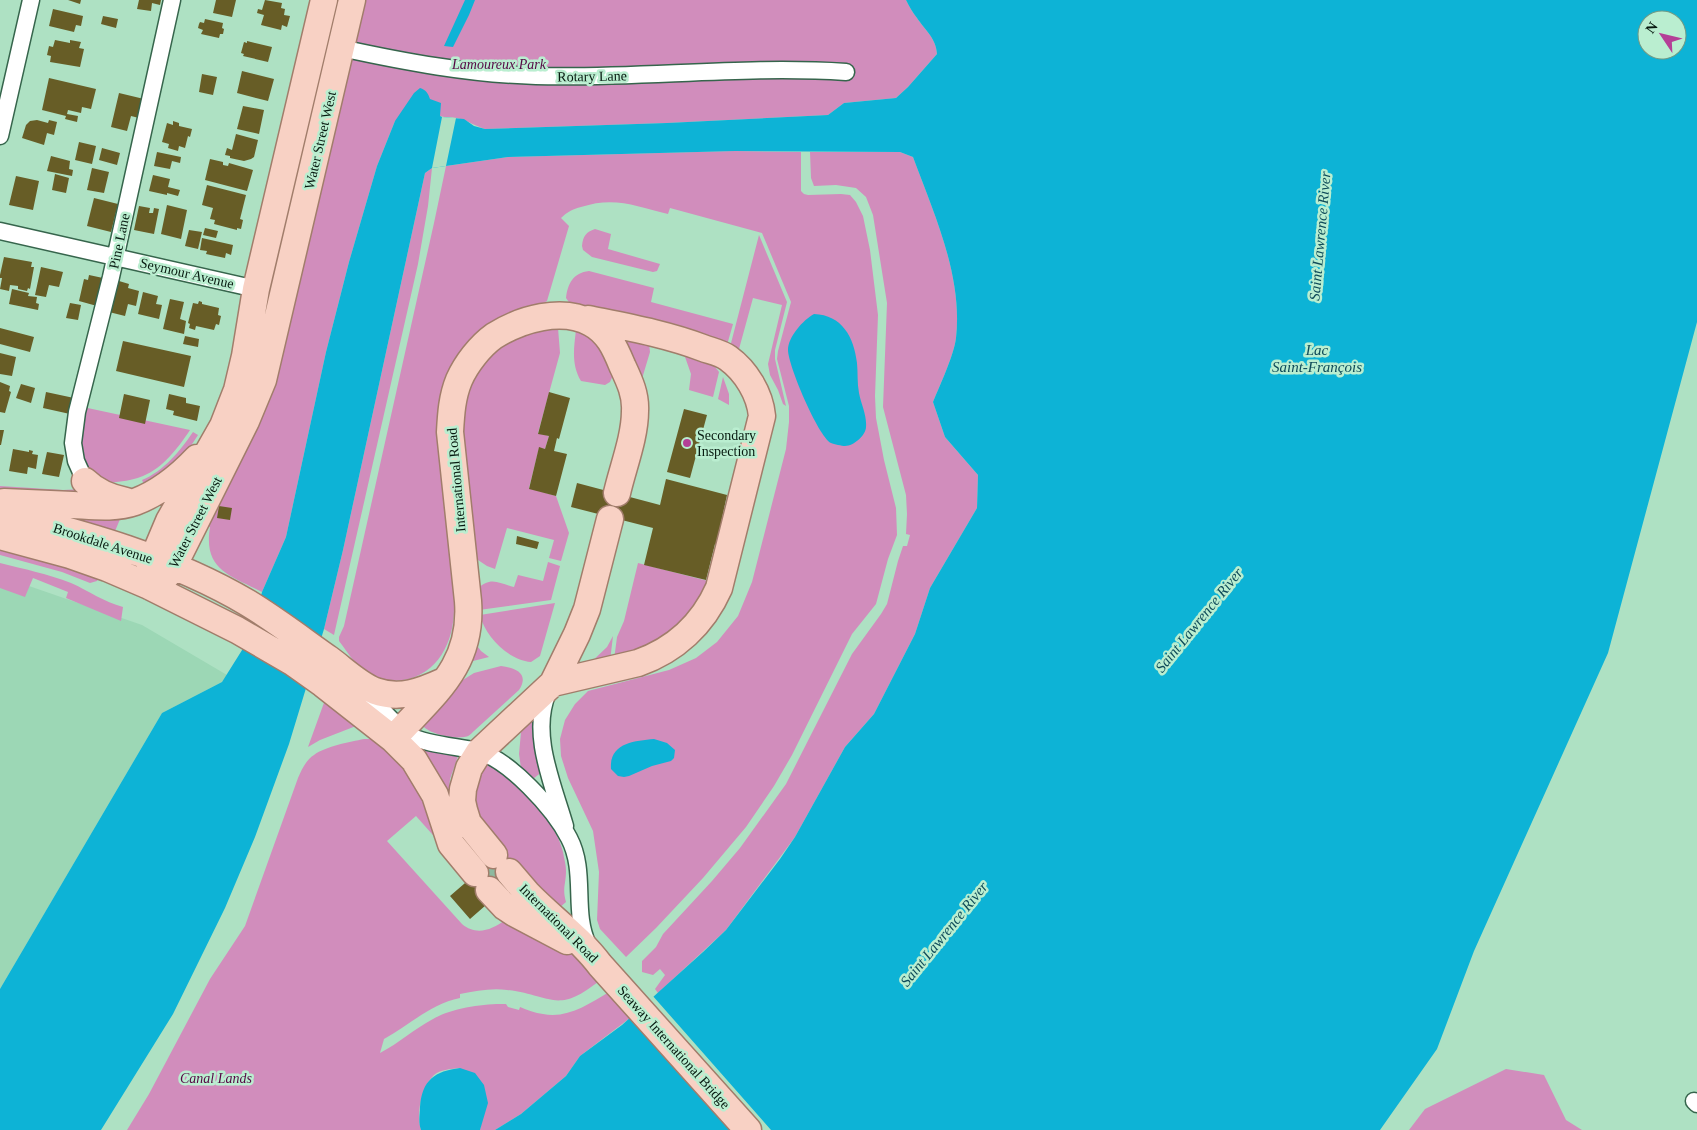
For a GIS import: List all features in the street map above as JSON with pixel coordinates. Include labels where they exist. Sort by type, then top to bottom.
[{"type":"main road","name":"Water Street West","points":[[149,586],[163,580],[163,563],[169,521],[218,435],[237,390],[245,356],[256,289],[324,0]]},
{"type":"main road","name":"Water Street West","points":[[163,563],[246,421],[263,380],[352,0]]},
{"type":"main road","points":[[566,316],[592,324],[609,338],[631,384],[634,396],[634,425],[617,492]]},
{"type":"main road","points":[[553,683],[650,659],[692,630],[703,617],[712,604],[719,588],[762,416],[761,405],[750,384],[742,371],[726,356],[643,330],[566,316]]},
{"type":"main road","name":"International Road","points":[[398,734],[447,680],[459,658],[467,637],[469,618],[450,432],[454,397],[459,380],[478,352],[493,337],[520,324],[566,316]]},
{"type":"main road","points":[[0,502],[118,506],[134,502],[156,492],[184,472],[218,435]]},
{"type":"main road","points":[[85,481],[91,487],[116,499],[134,502]]},
{"type":"main road","name":"Brookdale Avenue","points":[[0,513],[103,540],[189,572],[248,603],[327,672]]},
{"type":"main road","name":"International Road","points":[[592,954],[505,907],[492,872],[468,823],[462,801],[468,768],[478,752],[553,683],[587,609],[610,519]]},
{"type":"main road","name":"Brookdale Avenue","points":[[0,536],[70,554],[107,568],[149,586],[237,630],[292,662],[327,672]]},
{"type":"main road","points":[[327,672],[354,679],[376,691],[398,695],[423,690],[447,680]]},
{"type":"main road","name":"International Road","points":[[327,672],[398,734],[435,795],[451,844],[492,872]]},
{"type":"main road","name":"Seaway International Bridge","points":[[592,954],[748,1130]]},
{"type":"street","points":[[0,136],[31,0]]},
{"type":"street","name":"Pine Lane","points":[[85,481],[76,461],[73,443],[77,412],[115,256],[172,0]]},
{"type":"street","name":"Rotary Lane","points":[[341,48],[376,56],[480,73],[527,76],[612,76],[802,69],[846,72]]},
{"type":"street","name":"Seymour Avenue","points":[[0,231],[256,289]]},
{"type":"street","points":[[354,679],[381,710],[398,734],[478,752],[495,759],[524,782],[551,812],[569,837]]},
{"type":"street","points":[[553,683],[543,704],[541,718],[543,740],[547,763],[578,863],[581,925],[583,935],[592,954]]},
{"type":"shaded area","points":[[0,576],[142,625],[227,675],[222,682],[162,713],[0,989]]},
{"type":"green space","name":"Lamoureux Park","points":[[361,0],[906,0],[935,43],[937,54],[896,98],[844,103],[828,115],[485,129],[461,119],[440,116],[395,121],[377,166],[349,262],[326,352],[286,537],[262,592],[221,569],[211,553],[209,541],[210,527],[203,524]]},
{"type":"green space","points":[[735,151],[801,152],[801,191],[808,195],[850,195],[863,216],[870,250],[878,315],[876,418],[896,508],[897,535],[888,559],[876,604],[852,634],[792,755],[774,786],[746,827],[703,878],[626,957],[600,929],[597,920],[599,872],[593,831],[568,778],[561,756],[560,739],[565,720],[575,704],[588,691],[669,670],[696,658],[717,642],[738,616],[752,582],[786,449],[789,422],[789,406],[777,359],[791,302],[762,233],[670,208],[668,214],[615,202],[604,202],[578,208],[568,212],[561,218],[569,226],[547,301],[462,352],[458,609],[454,609],[451,633],[442,655],[435,664],[415,677],[392,681],[376,679],[358,666],[339,641],[339,637],[344,626],[446,166],[508,157]]},
{"type":"green space","points":[[810,152],[900,152],[913,157],[945,246],[955,292],[957,315],[953,353],[933,402],[945,437],[978,475],[977,508],[930,588],[915,634],[874,714],[845,747],[795,837],[726,930],[658,993],[655,989],[665,975],[660,969],[653,975],[642,972],[642,961],[656,947],[663,934],[740,848],[786,784],[852,654],[887,604],[903,546],[907,546],[910,535],[906,534],[906,495],[883,407],[887,303],[873,215],[866,197],[856,188],[836,185],[814,186],[811,178]]},
{"type":"green space","points":[[432,168],[428,206],[418,264],[334,635],[324,629],[425,173]]},
{"type":"green space","points":[[595,229],[611,234],[608,249],[660,264],[657,271],[653,272],[592,257],[583,250],[582,246],[586,235]]},
{"type":"green space","points":[[759,235],[787,302],[775,350],[775,359],[786,406],[783,404],[770,375],[768,364],[782,305],[753,298],[739,349],[730,347]]},
{"type":"green space","points":[[589,271],[654,288],[651,302],[733,324],[727,345],[571,305],[566,298],[570,283],[575,276]]},
{"type":"green space","points":[[558,328],[560,353],[538,433],[549,436],[545,449],[539,448],[529,488],[556,496],[569,533],[561,561],[549,558],[554,540],[507,528],[495,569],[475,558],[461,415],[472,378],[497,348],[531,331]]},
{"type":"green space","points":[[576,330],[595,336],[614,373],[610,382],[605,385],[581,381],[574,362]]},
{"type":"green space","points":[[615,331],[649,344],[650,352],[641,382]]},
{"type":"green space","points":[[684,354],[712,364],[719,372],[713,397],[689,390],[691,374]]},
{"type":"green space","points":[[723,377],[729,394],[729,405],[718,399]]},
{"type":"green space","points":[[83,407],[190,430],[170,457],[157,468],[132,480],[97,484],[86,467],[83,458],[81,437]]},
{"type":"green space","points":[[193,432],[198,435],[176,466],[144,484],[142,480],[164,466]]},
{"type":"green space","points":[[0,486],[63,490],[83,489],[91,496],[0,491]]},
{"type":"green space","points":[[123,512],[113,536],[76,527],[77,514]]},
{"type":"green space","points":[[0,549],[20,553],[99,577],[97,581],[90,583],[62,572],[0,555]]},
{"type":"green space","points":[[548,562],[560,566],[551,600],[479,610],[477,589],[482,585],[495,582],[514,587],[518,575],[543,581]]},
{"type":"green space","points":[[0,563],[62,580],[123,607],[121,621],[66,598],[68,592],[33,578],[25,597],[0,588]]},
{"type":"green space","points":[[638,563],[712,582],[678,634],[614,660],[617,637],[624,621]]},
{"type":"green space","points":[[555,603],[540,656],[531,662],[514,657],[499,646],[487,631],[480,615]]},
{"type":"green space","points":[[613,636],[610,661],[586,667],[607,647]]},
{"type":"green space","points":[[475,643],[489,657],[469,662]]},
{"type":"green space","points":[[501,666],[519,672],[523,679],[522,684],[519,690],[471,734],[465,737],[448,737],[436,734],[423,726],[458,683],[474,673]]},
{"type":"green space","points":[[325,700],[356,726],[320,740],[308,747]]},
{"type":"green space","points":[[535,720],[543,771],[533,779],[521,768],[519,754],[521,732]]},
{"type":"green space","name":"Canal Lands","points":[[364,739],[376,739],[415,776],[448,852],[416,816],[387,841],[462,924],[467,928],[478,931],[495,927],[505,920],[568,947],[599,981],[585,991],[563,1000],[554,1000],[501,989],[460,994],[460,998],[439,1005],[384,1039],[380,1053],[440,1015],[478,1005],[506,1004],[508,1007],[519,1010],[520,1007],[540,1014],[552,1015],[578,1009],[609,992],[630,1018],[580,1056],[566,1076],[521,1114],[495,1130],[480,1130],[482,1120],[460,1068],[434,1075],[426,1086],[419,1109],[421,1130],[127,1130],[149,1094],[210,979],[245,926],[304,765],[311,757],[325,749]]},
{"type":"green space","points":[[425,748],[458,756],[450,779],[448,799],[437,772],[419,749]]},
{"type":"green space","points":[[485,761],[509,778],[532,800],[551,825],[558,838],[566,866],[564,889],[566,902],[558,909],[509,862],[497,848],[479,819],[474,799],[477,783]]},
{"type":"green space","points":[[1506,1069],[1544,1075],[1566,1120],[1582,1130],[1409,1130],[1425,1109]]},
{"type":"water","points":[[465,0],[475,0],[453,47],[444,46]]},
{"type":"water","name":"Lac Saint-François","points":[[906,0],[1697,0],[1697,322],[1608,653],[1474,951],[1437,1049],[1380,1130],[495,1130],[521,1114],[566,1076],[580,1056],[622,1025],[726,930],[795,837],[845,747],[874,714],[915,634],[930,588],[977,508],[978,475],[945,437],[933,402],[953,353],[957,315],[951,269],[945,246],[913,157],[900,152],[735,151],[508,157],[432,168],[425,173],[324,629],[289,744],[255,837],[225,908],[173,1014],[101,1130],[0,1130],[0,989],[162,713],[222,682],[249,639],[262,592],[286,537],[326,352],[349,262],[377,166],[395,121],[414,93],[420,88],[426,92],[430,99],[441,103],[440,116],[464,119],[474,126],[485,129],[828,115],[844,103],[896,98],[937,54],[935,43]]},
{"type":"water","points":[[814,314],[824,315],[839,323],[845,329],[853,345],[857,363],[858,389],[865,414],[866,427],[862,437],[848,446],[831,443],[825,438],[805,400],[789,358],[788,350],[793,334],[805,320]]},
{"type":"water","points":[[654,739],[667,743],[675,750],[674,758],[671,761],[624,777],[618,776],[611,769],[611,760],[618,749],[631,743]]},
{"type":"water","points":[[460,1068],[475,1073],[484,1085],[488,1103],[480,1130],[421,1130],[419,1121],[421,1098],[427,1084],[431,1078],[443,1072]]},
{"type":"pier","points":[[442,117],[456,118],[446,166],[432,168]]},
{"type":"pier","points":[[652,995],[771,1130],[730,1130],[629,1015]]},
{"type":"building","points":[[68,0],[81,0],[80,4]]},
{"type":"building","points":[[139,0],[161,0],[160,5],[152,3],[151,11],[137,9]]},
{"type":"building","points":[[216,0],[236,0],[232,17],[213,13]]},
{"type":"building","points":[[265,0],[282,3],[281,8],[285,9],[284,15],[290,16],[287,27],[282,25],[281,30],[261,25],[264,15],[257,13],[258,9],[262,10]]},
{"type":"building","points":[[53,9],[83,16],[81,26],[76,25],[74,32],[49,26]]},
{"type":"building","points":[[103,16],[118,19],[116,28],[101,24]]},
{"type":"building","points":[[205,19],[223,23],[223,34],[220,34],[219,38],[201,34],[203,30],[198,28],[199,24],[200,22],[204,23]]},
{"type":"building","points":[[55,40],[70,43],[70,40],[81,42],[79,48],[84,49],[80,67],[50,62],[51,56],[47,55],[49,46],[53,47]]},
{"type":"building","points":[[247,41],[272,47],[268,62],[243,56],[244,54],[241,53],[244,42],[247,43]]},
{"type":"building","points":[[242,71],[274,79],[268,101],[237,93]]},
{"type":"building","points":[[202,74],[217,77],[213,95],[199,92]]},
{"type":"building","points":[[49,78],[96,89],[91,109],[82,107],[81,113],[68,110],[67,114],[78,116],[77,122],[65,119],[66,116],[42,110]]},
{"type":"building","points":[[119,93],[144,99],[139,118],[131,116],[127,131],[111,127]]},
{"type":"building","points":[[243,106],[264,110],[259,134],[237,129]]},
{"type":"building","points":[[37,120],[48,123],[49,120],[57,122],[54,135],[47,133],[44,145],[22,138],[26,125],[30,121]]},
{"type":"building","points":[[173,121],[179,123],[179,126],[192,129],[185,148],[179,146],[178,151],[168,148],[169,144],[162,142],[167,123],[173,125]]},
{"type":"building","points":[[236,134],[258,140],[254,157],[244,161],[225,155],[227,148],[232,150]]},
{"type":"building","points":[[79,142],[96,146],[92,164],[75,160]]},
{"type":"building","points":[[102,148],[120,153],[117,165],[99,160]]},
{"type":"building","points":[[157,152],[181,157],[180,163],[172,161],[170,169],[154,166]]},
{"type":"building","points":[[51,156],[70,161],[69,169],[73,170],[72,176],[47,171]]},
{"type":"building","points":[[210,159],[223,162],[223,165],[228,166],[229,163],[253,170],[247,191],[205,180]]},
{"type":"building","points":[[92,168],[109,172],[104,193],[87,190]]},
{"type":"building","points":[[55,174],[69,178],[66,193],[52,190]]},
{"type":"building","points":[[153,175],[170,179],[168,187],[180,190],[178,196],[149,191]]},
{"type":"building","points":[[16,176],[39,181],[33,210],[9,205]]},
{"type":"building","points":[[207,185],[246,195],[240,219],[243,220],[241,229],[237,228],[237,230],[214,224],[215,220],[210,219],[213,208],[202,205]]},
{"type":"building","points":[[94,198],[118,204],[111,232],[87,226]]},
{"type":"building","points":[[167,205],[187,210],[181,239],[161,234]]},
{"type":"building","points":[[139,206],[150,208],[149,213],[153,213],[154,208],[159,209],[154,234],[134,230]]},
{"type":"building","points":[[205,228],[218,231],[216,238],[203,235]]},
{"type":"building","points":[[189,230],[202,232],[198,249],[185,246]]},
{"type":"building","points":[[202,238],[233,245],[231,255],[226,253],[225,258],[206,254],[207,251],[200,250]]},
{"type":"building","points":[[4,257],[32,262],[31,267],[34,267],[30,289],[28,288],[27,291],[18,289],[18,286],[10,285],[9,291],[0,289],[2,278],[0,278],[0,275]]},
{"type":"building","points":[[41,267],[63,272],[59,287],[49,285],[46,297],[35,295]]},
{"type":"building","points":[[89,275],[103,278],[97,306],[79,301],[84,279],[88,280]]},
{"type":"building","points":[[119,281],[129,284],[128,288],[139,291],[136,306],[128,304],[125,316],[109,312],[116,285],[118,285]]},
{"type":"building","points":[[12,289],[29,293],[28,296],[37,297],[38,310],[9,304]]},
{"type":"building","points":[[143,292],[158,296],[156,304],[162,305],[159,319],[138,314]]},
{"type":"building","points":[[170,299],[184,302],[180,319],[186,321],[184,334],[163,329]]},
{"type":"building","points":[[199,301],[202,304],[219,308],[218,315],[221,316],[219,325],[216,324],[214,330],[196,326],[195,330],[189,328],[190,324],[188,323],[193,303],[198,304]]},
{"type":"building","points":[[70,303],[81,305],[78,320],[66,318]]},
{"type":"building","points":[[0,328],[34,337],[30,352],[0,344]]},
{"type":"building","points":[[185,336],[199,339],[198,347],[183,344]]},
{"type":"building","points":[[123,341],[191,356],[184,387],[116,371]]},
{"type":"building","points":[[0,353],[16,357],[12,376],[0,374]]},
{"type":"building","points":[[0,382],[10,386],[9,391],[11,392],[5,413],[0,412]]},
{"type":"building","points":[[21,384],[35,388],[31,403],[16,398]]},
{"type":"building","points":[[46,392],[74,398],[70,414],[43,408]]},
{"type":"building","points":[[549,392],[570,398],[554,451],[567,454],[556,496],[529,489],[539,447],[545,449],[549,436],[538,434]]},
{"type":"building","points":[[124,394],[150,400],[145,424],[119,418]]},
{"type":"building","points":[[169,394],[186,398],[186,403],[200,406],[197,421],[173,415],[174,411],[166,409]]},
{"type":"building","name":"Secondary Inspection","points":[[684,409],[707,415],[690,478],[667,472]]},
{"type":"building","points":[[0,430],[4,430],[1,445],[0,445]]},
{"type":"building","points":[[13,449],[29,452],[29,450],[33,451],[32,454],[38,455],[36,469],[28,467],[27,474],[9,471]]},
{"type":"building","points":[[47,452],[64,455],[59,477],[42,474]]},
{"type":"building","points":[[666,479],[727,495],[721,523],[723,523],[717,545],[715,544],[706,580],[644,565],[653,528],[571,507],[577,483],[660,505]]},
{"type":"building","points":[[219,506],[232,508],[230,520],[217,518]]},
{"type":"building","points":[[517,536],[539,542],[537,549],[516,544]]},
{"type":"building","points":[[501,852],[514,866],[479,897],[486,905],[470,919],[450,896]]},
{"type":"tunnel","points":[[486,864],[499,880]]},
{"type":"place","name":"Secondary Inspection","points":[[687,443]]},
{"type":"water label","name":"Saint Lawrence River","points":[[1320,236]]},
{"type":"water label","name":"Saint Lawrence River","points":[[1199,620]]},
{"type":"water label","name":"Saint Lawrence River","points":[[944,934]]}]
